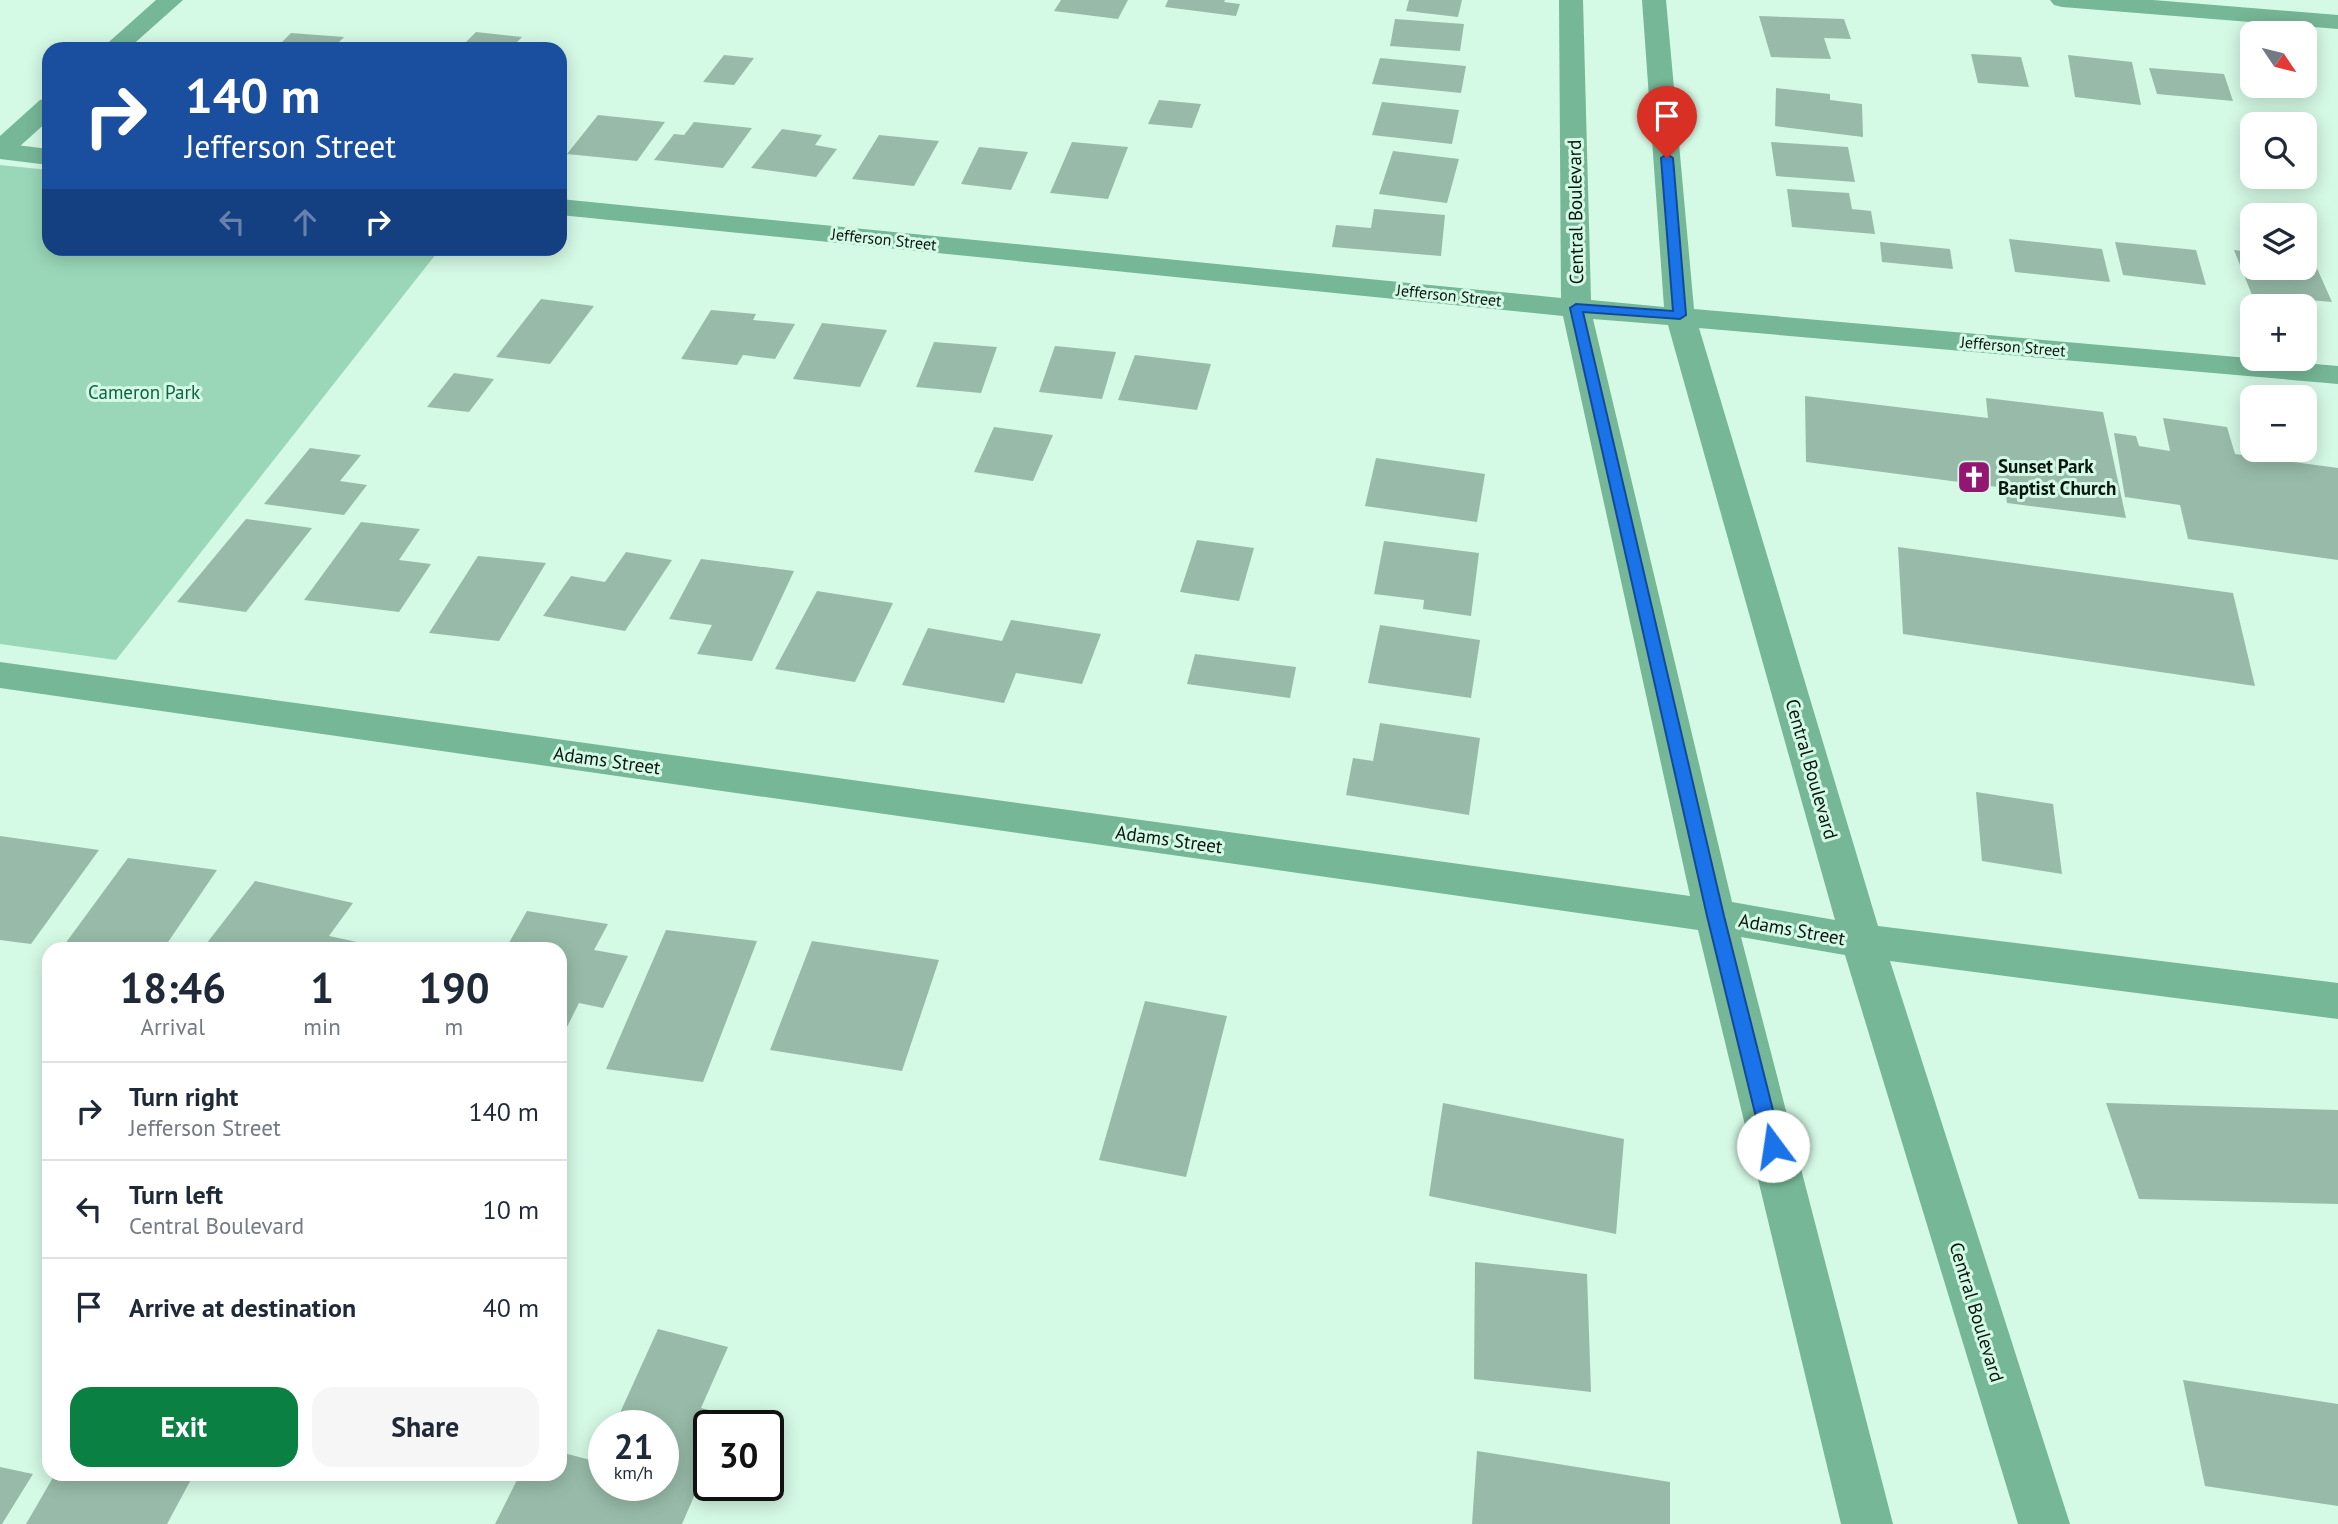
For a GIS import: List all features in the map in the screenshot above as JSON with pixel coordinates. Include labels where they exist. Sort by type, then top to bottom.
[{"type":"street","points":[[121,42],[171,0]]},
{"type":"street","name":"Central Boulevard","points":[[1571,0],[1576,308],[1715,916],[1867,1524]]},
{"type":"street","name":"Central Boulevard","points":[[1654,0],[1680,315],[1862,941],[2044,1524]]},
{"type":"street","points":[[2062,0],[2338,22]]},
{"type":"street","points":[[0,151],[42,112]]},
{"type":"street","points":[[0,151],[42,155]]},
{"type":"street","name":"Jefferson Street","points":[[567,208],[1576,308],[1680,315],[2338,375]]},
{"type":"street","name":"Adams Street","points":[[0,675],[1715,916],[1862,941],[2338,1001]]},
{"type":"green space","name":"Cameron Park","points":[[0,165],[42,169],[42,256],[434,256],[116,660],[0,644]]},
{"type":"building","points":[[1061,0],[1128,0],[1118,19],[1054,11]]},
{"type":"building","points":[[1168,0],[1225,0],[1224,2],[1240,4],[1236,16],[1165,7]]},
{"type":"building","points":[[1409,0],[1462,0],[1458,17],[1406,11]]},
{"type":"building","points":[[1759,16],[1844,19],[1851,39],[1824,38],[1831,59],[1771,57]]},
{"type":"building","points":[[1395,19],[1464,24],[1460,51],[1390,46]]},
{"type":"building","points":[[476,32],[522,37],[517,42],[466,42]]},
{"type":"building","points":[[291,33],[344,37],[339,42],[282,42]]},
{"type":"building","points":[[1971,54],[2021,57],[2029,87],[1978,83]]},
{"type":"building","points":[[724,55],[754,58],[734,85],[703,82]]},
{"type":"building","points":[[2068,55],[2132,62],[2141,105],[2075,97]]},
{"type":"building","points":[[1380,58],[1466,66],[1461,93],[1372,84]]},
{"type":"building","points":[[2149,68],[2224,74],[2233,101],[2157,94]]},
{"type":"building","points":[[1776,88],[1830,94],[1830,100],[1862,104],[1863,137],[1775,126]]},
{"type":"building","points":[[1159,100],[1201,104],[1192,128],[1148,124]]},
{"type":"building","points":[[1382,102],[1459,110],[1452,144],[1372,135]]},
{"type":"building","points":[[598,115],[665,122],[637,161],[567,154]]},
{"type":"building","points":[[694,122],[752,128],[723,168],[654,160],[674,134],[684,135]]},
{"type":"building","points":[[782,129],[822,135],[815,145],[837,149],[816,177],[751,168]]},
{"type":"building","points":[[879,135],[939,141],[914,186],[852,179]]},
{"type":"building","points":[[1072,142],[1128,147],[1108,199],[1050,193]]},
{"type":"building","points":[[1771,142],[1848,147],[1855,182],[1776,176]]},
{"type":"building","points":[[979,147],[1028,152],[1011,190],[961,184]]},
{"type":"building","points":[[1393,151],[1459,159],[1447,203],[1379,194]]},
{"type":"building","points":[[1787,189],[1849,193],[1852,209],[1871,211],[1875,234],[1792,227]]},
{"type":"building","points":[[1374,209],[1445,215],[1441,256],[1332,247],[1336,225],[1371,228]]},
{"type":"building","points":[[2009,239],[2102,249],[2110,282],[2015,272]]},
{"type":"building","points":[[1880,242],[1950,249],[1953,269],[1882,262]]},
{"type":"building","points":[[2115,242],[2196,250],[2206,285],[2123,275]]},
{"type":"building","points":[[2234,250],[2240,251],[2240,265]]},
{"type":"building","points":[[2317,268],[2332,302],[2317,301],[2317,294],[2252,294],[2246,280],[2317,280]]},
{"type":"building","points":[[541,299],[594,306],[550,364],[496,357]]},
{"type":"building","points":[[711,310],[756,314],[753,320],[795,324],[775,359],[743,355],[737,365],[681,359]]},
{"type":"building","points":[[822,323],[887,330],[860,387],[793,379]]},
{"type":"building","points":[[934,342],[997,347],[981,393],[916,387]]},
{"type":"building","points":[[1055,346],[1116,352],[1102,399],[1039,392]]},
{"type":"building","points":[[1135,355],[1211,364],[1197,410],[1118,400]]},
{"type":"building","points":[[454,373],[494,379],[469,412],[427,407]]},
{"type":"building","points":[[1805,396],[1988,418],[1986,398],[2103,412],[2126,518],[2007,503],[2005,488],[1806,462]]},
{"type":"building","points":[[2163,418],[2227,427],[2235,454],[2240,455],[2240,462],[2294,462],[2338,468],[2338,560],[2188,539],[2180,505],[2125,497],[2114,433],[2136,436],[2139,446],[2170,451]]},
{"type":"building","points":[[994,427],[1053,435],[1033,481],[974,472]]},
{"type":"building","points":[[310,448],[361,455],[340,481],[367,485],[344,515],[264,504]]},
{"type":"building","points":[[1376,458],[1485,474],[1477,522],[1365,506]]},
{"type":"building","points":[[246,519],[312,528],[246,612],[177,602]]},
{"type":"building","points":[[361,522],[420,529],[399,560],[431,564],[399,612],[304,600]]},
{"type":"building","points":[[1197,540],[1254,548],[1239,601],[1180,592]]},
{"type":"building","points":[[1384,541],[1479,553],[1471,616],[1423,609],[1424,600],[1374,594]]},
{"type":"building","points":[[1898,547],[2233,593],[2255,686],[1903,634]]},
{"type":"building","points":[[626,552],[672,560],[625,631],[543,616],[571,576],[605,582]]},
{"type":"building","points":[[478,556],[546,563],[499,641],[429,633]]},
{"type":"building","points":[[701,559],[794,571],[752,661],[697,654],[712,625],[669,619]]},
{"type":"building","points":[[817,591],[893,603],[855,682],[775,669]]},
{"type":"building","points":[[1011,620],[1101,634],[1082,684],[1016,673],[1004,703],[902,685],[928,628],[1002,641]]},
{"type":"building","points":[[1380,625],[1480,640],[1471,698],[1368,683]]},
{"type":"building","points":[[1195,654],[1296,667],[1290,698],[1187,684]]},
{"type":"building","points":[[1380,723],[1480,738],[1469,815],[1346,795],[1353,758],[1373,761]]},
{"type":"building","points":[[1976,792],[2053,804],[2062,874],[1982,861]]},
{"type":"building","points":[[0,836],[99,850],[31,944],[0,940]]},
{"type":"building","points":[[128,858],[217,870],[168,942],[66,942]]},
{"type":"building","points":[[255,881],[353,903],[329,936],[357,942],[208,942]]},
{"type":"building","points":[[527,911],[608,924],[594,950],[628,956],[603,1008],[579,1003],[567,1027],[567,942],[509,942]]},
{"type":"building","points":[[666,930],[757,941],[703,1082],[606,1069]]},
{"type":"building","points":[[812,941],[939,960],[902,1071],[770,1050]]},
{"type":"building","points":[[1145,1001],[1227,1016],[1186,1177],[1099,1160]]},
{"type":"building","points":[[1443,1103],[1624,1139],[1616,1234],[1429,1196]]},
{"type":"building","points":[[2106,1103],[2338,1110],[2338,1204],[2139,1199]]},
{"type":"building","points":[[1475,1262],[1587,1274],[1591,1392],[1474,1379]]},
{"type":"building","points":[[658,1329],[728,1347],[701,1408],[709,1410],[693,1410],[693,1499],[682,1524],[495,1524],[516,1481],[567,1481],[567,1454],[588,1459],[588,1501],[679,1501],[679,1410],[621,1410]]},
{"type":"building","points":[[2183,1380],[2338,1404],[2338,1506],[2205,1486]]},
{"type":"building","points":[[1477,1451],[1670,1482],[1670,1524],[1472,1524]]},
{"type":"building","points":[[0,1467],[33,1474],[2,1524],[0,1524]]},
{"type":"building","points":[[51,1481],[190,1481],[167,1524],[26,1524]]},
{"type":"place","name":"Sunset Park Baptist Church","points":[[1974,477]]},
{"type":"route","points":[[1667,158],[1680,315],[1576,308],[1715,916],[1773,1146]]}]
